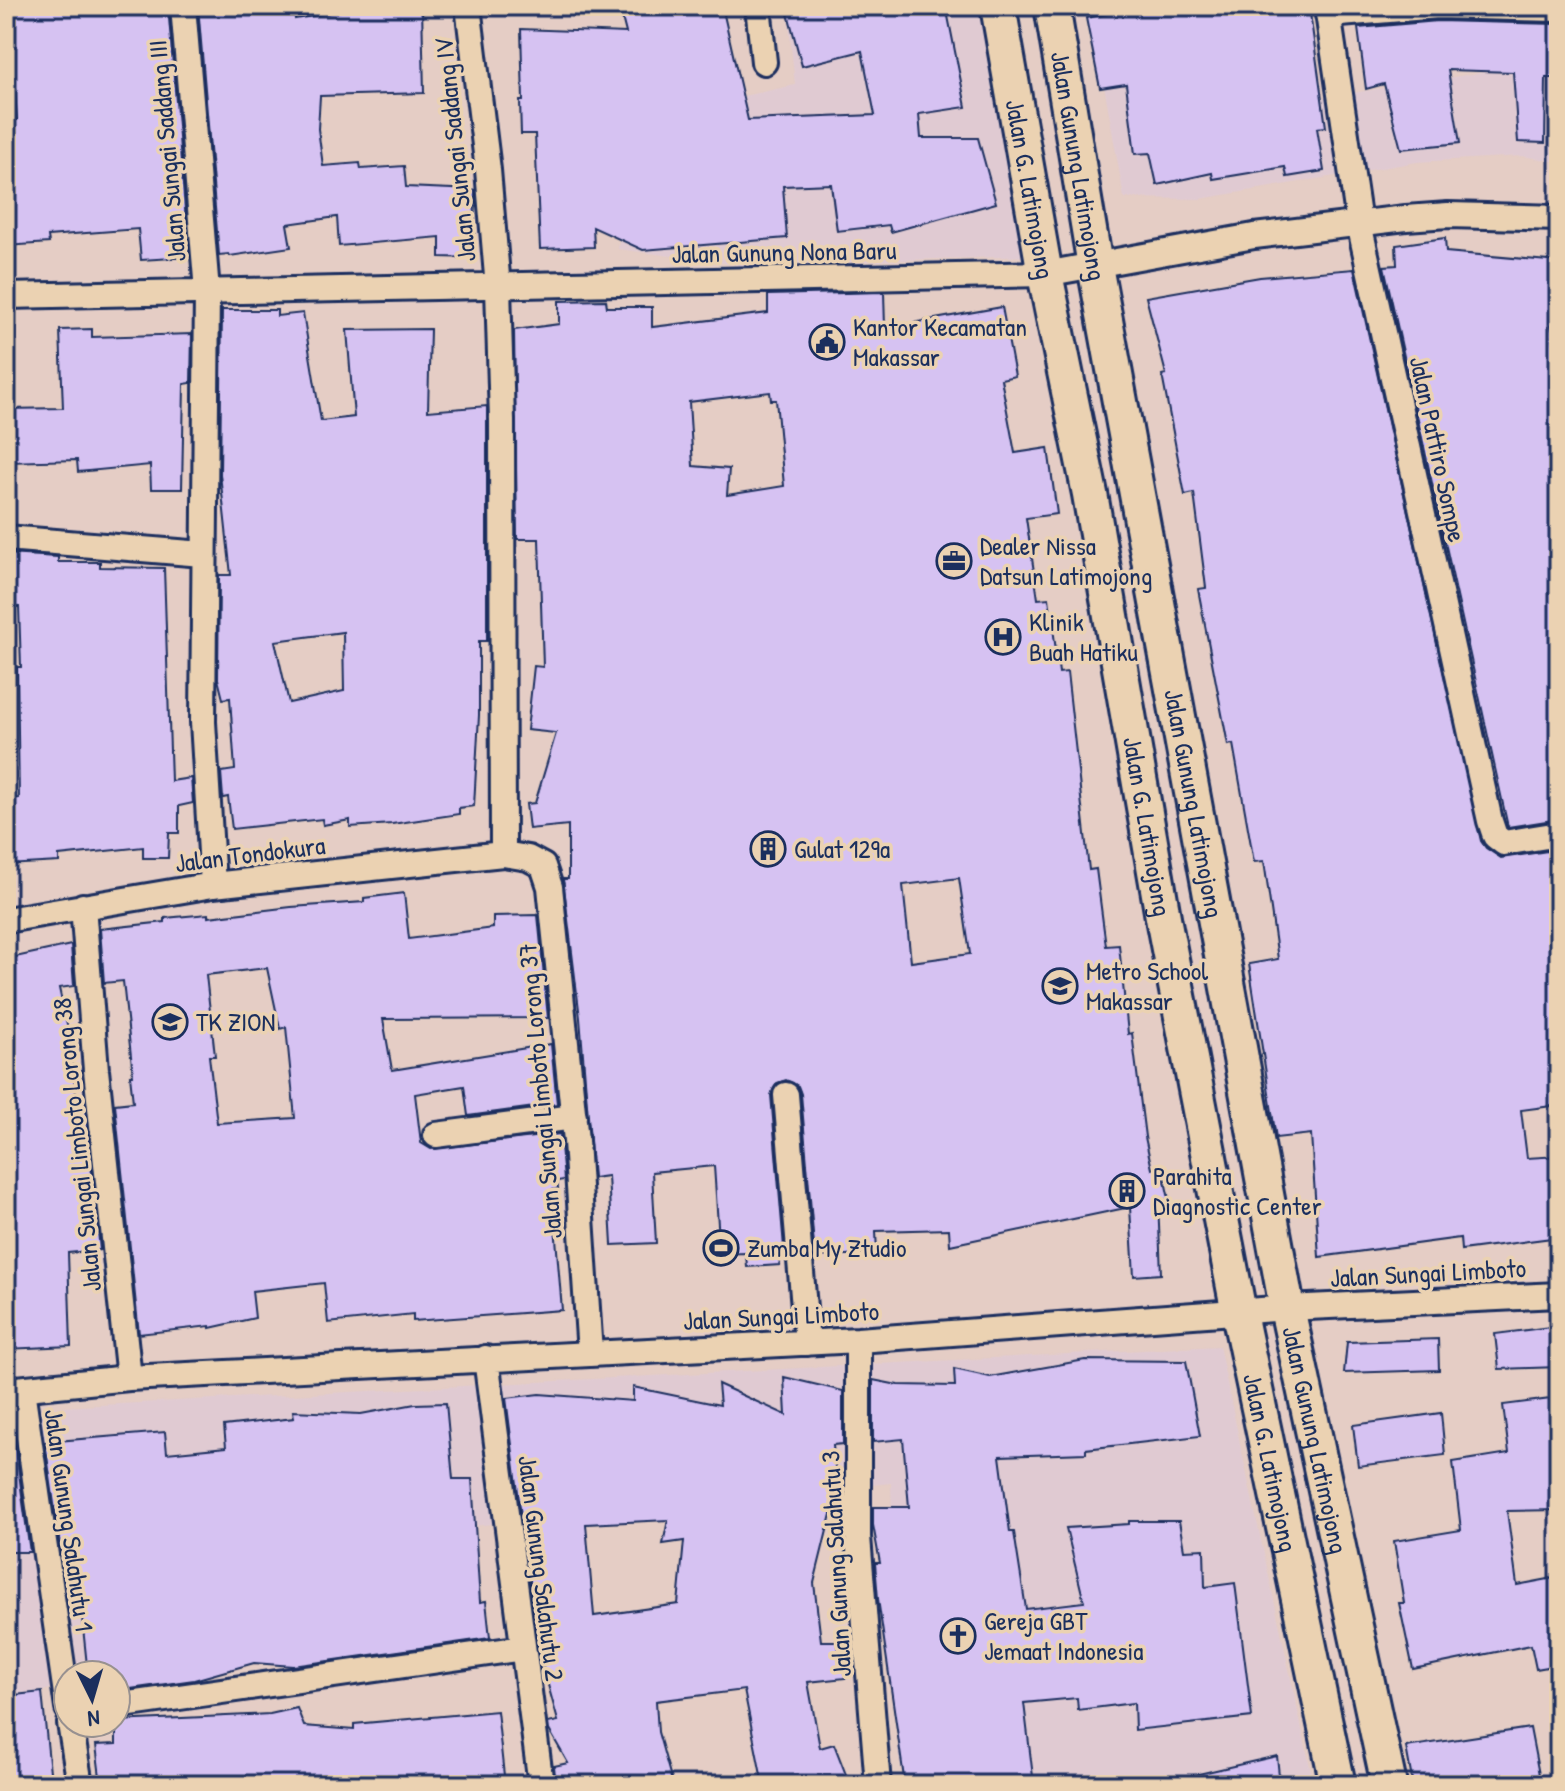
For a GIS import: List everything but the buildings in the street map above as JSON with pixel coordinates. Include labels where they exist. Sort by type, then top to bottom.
[{"type":"main road","name":"Jalan G. Latimojong","points":[[998,6],[1045,274],[1090,494],[1164,923],[1239,1313],[1338,1785]]},
{"type":"main road","name":"Jalan Gunung Latimojong","points":[[1052,6],[1095,266],[1287,1308],[1389,1785]]},
{"type":"street","name":"Jalan Sungai Saddang III","points":[[183,6],[207,291],[203,722],[213,885]]},
{"type":"street","name":"Jalan Sungai Saddang IV","points":[[468,6],[488,170],[498,288],[502,420],[503,854]]},
{"type":"street","points":[[758,6],[764,62]]},
{"type":"street","points":[[1328,10],[1438,6],[1559,9]]},
{"type":"street","name":"Jalan Pattiro Sompe","points":[[1328,10],[1359,223],[1490,821],[1495,836],[1504,843],[1559,834]]},
{"type":"street","name":"Jalan Gunung Nona Baru","points":[[6,296],[498,288],[1045,274],[1254,236],[1359,223],[1448,215],[1559,218]]},
{"type":"street","points":[[6,538],[203,554]]},
{"type":"street","name":"Jalan Tondokura","points":[[6,920],[213,885],[503,854]]},
{"type":"street","name":"Jalan Sungai Limboto Lorong 37","points":[[503,854],[528,858],[543,866],[550,887],[574,1117],[590,1354]]},
{"type":"street","name":"Jalan Sungai Limboto Lorong 38","points":[[83,906],[96,1070],[129,1378]]},
{"type":"street","points":[[786,1095],[807,1343]]},
{"type":"street","points":[[436,1135],[574,1117]]},
{"type":"street","name":"Jalan Sungai Limboto","points":[[14,1389],[129,1378],[807,1343],[1287,1308],[1559,1295]]},
{"type":"street","name":"Jalan Gunung Salahutu 3","points":[[858,1340],[858,1537],[878,1785]]},
{"type":"street","name":"Jalan Gunung Salahutu 2","points":[[486,1358],[541,1785]]},
{"type":"street","name":"Jalan Gunung Salahutu 1","points":[[14,1389],[60,1659]]},
{"type":"street","points":[[132,1704],[523,1648]]},
{"type":"street","points":[[73,1739],[80,1785]]},
{"type":"shaded area","points":[[787,6],[985,6],[1036,256],[740,265],[618,249],[639,118],[795,85]]},
{"type":"shaded area","points":[[1090,6],[1242,6],[1251,109],[1498,70],[1559,76],[1559,162],[1522,156],[1417,162],[1200,199],[1124,198]]},
{"type":"shaded area","points":[[1219,1346],[1314,1785],[904,1785],[898,1751],[891,1483],[73,1567],[87,1659],[52,1659],[52,1688],[6,1698],[6,1410]]},
{"type":"place","name":"Kantor Kecamatan Makassar","points":[[827,342]]},
{"type":"place","name":"Dealer Nissa Datsun Latimojong","points":[[954,561]]},
{"type":"place","name":"Klinik Buah Hatiku","points":[[1003,637]]},
{"type":"place","name":"Gulat 129a","points":[[768,849]]},
{"type":"place","name":"Metro School Makassar","points":[[1060,986]]},
{"type":"place","name":"TK ZION","points":[[170,1022]]},
{"type":"place","name":"Parahita Diagnostic Center","points":[[1127,1191]]},
{"type":"place","name":"Zumba My Ztudio","points":[[721,1248]]},
{"type":"place","name":"Gereja GBT Jemaat Indonesia","points":[[958,1636]]}]
